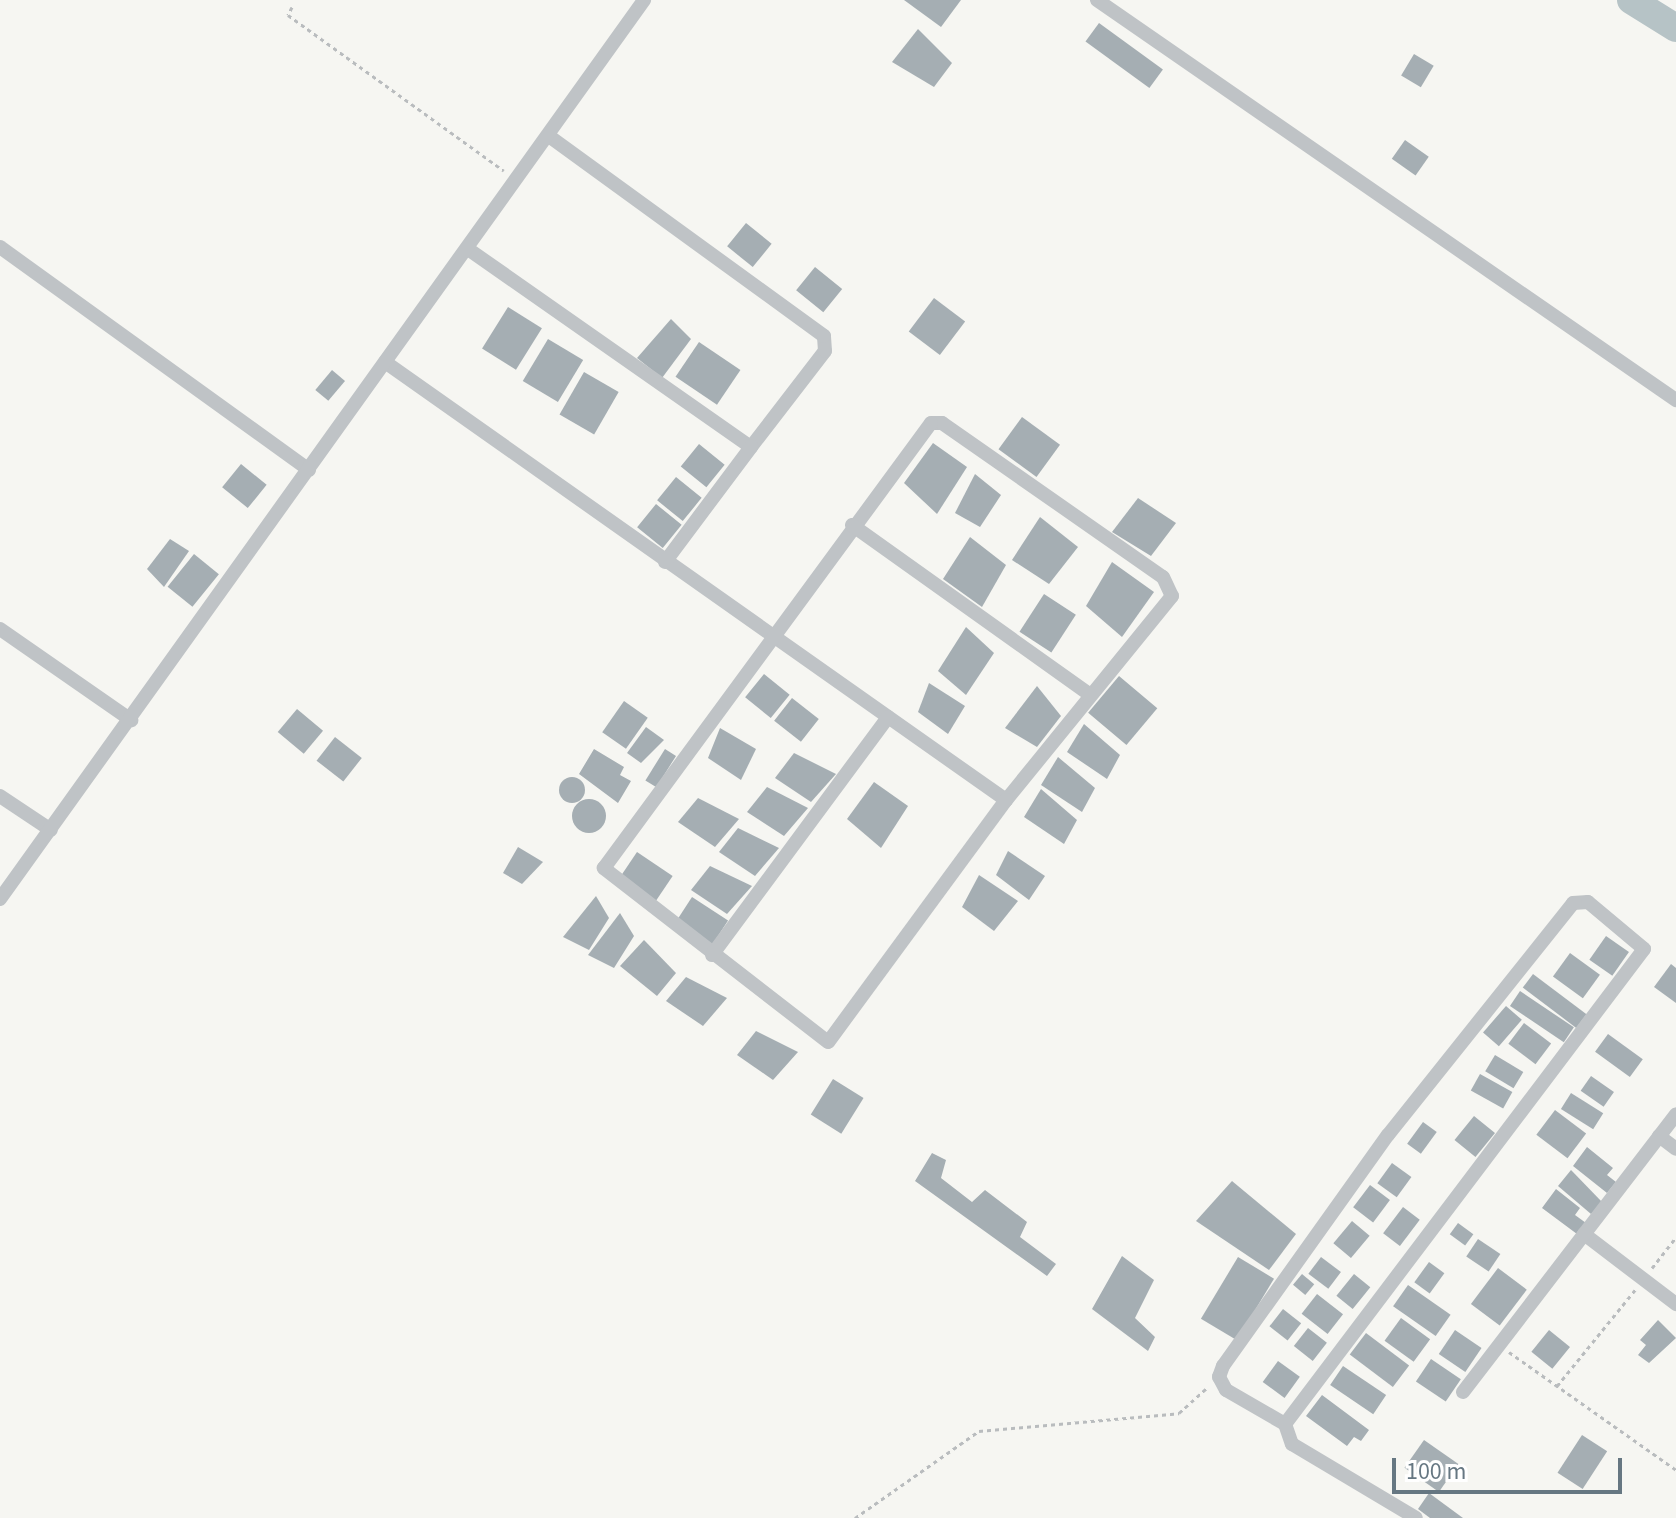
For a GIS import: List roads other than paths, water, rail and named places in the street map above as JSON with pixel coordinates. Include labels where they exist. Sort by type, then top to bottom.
[{"type":"street","points":[[0,899],[644,0]]},
{"type":"street","points":[[1097,0],[1676,400]]},
{"type":"street","points":[[549,136],[824,336],[825,351],[665,562]]},
{"type":"street","points":[[0,247],[309,470]]},
{"type":"street","points":[[468,249],[751,447]]},
{"type":"street","points":[[385,362],[1006,800]]},
{"type":"street","points":[[936,421],[1163,577],[1172,596],[1006,800],[833,1040],[820,1040],[604,868],[769,634],[936,421]]},
{"type":"street","points":[[852,525],[1090,695]]},
{"type":"street","points":[[0,629],[131,720]]},
{"type":"street","points":[[712,955],[888,717]]},
{"type":"street","points":[[0,796],[51,830]]},
{"type":"street","points":[[1285,1424],[1644,949],[1588,902],[1573,903],[1388,1135],[1219,1377],[1239,1400],[1285,1424],[1292,1444],[1416,1518]]},
{"type":"street","points":[[1463,1392],[1676,1114]]},
{"type":"street","points":[[1659,1136],[1676,1149]]},
{"type":"street","points":[[1584,1234],[1676,1304]]},
{"type":"waterway","points":[[1631,0],[1676,28]]}]
